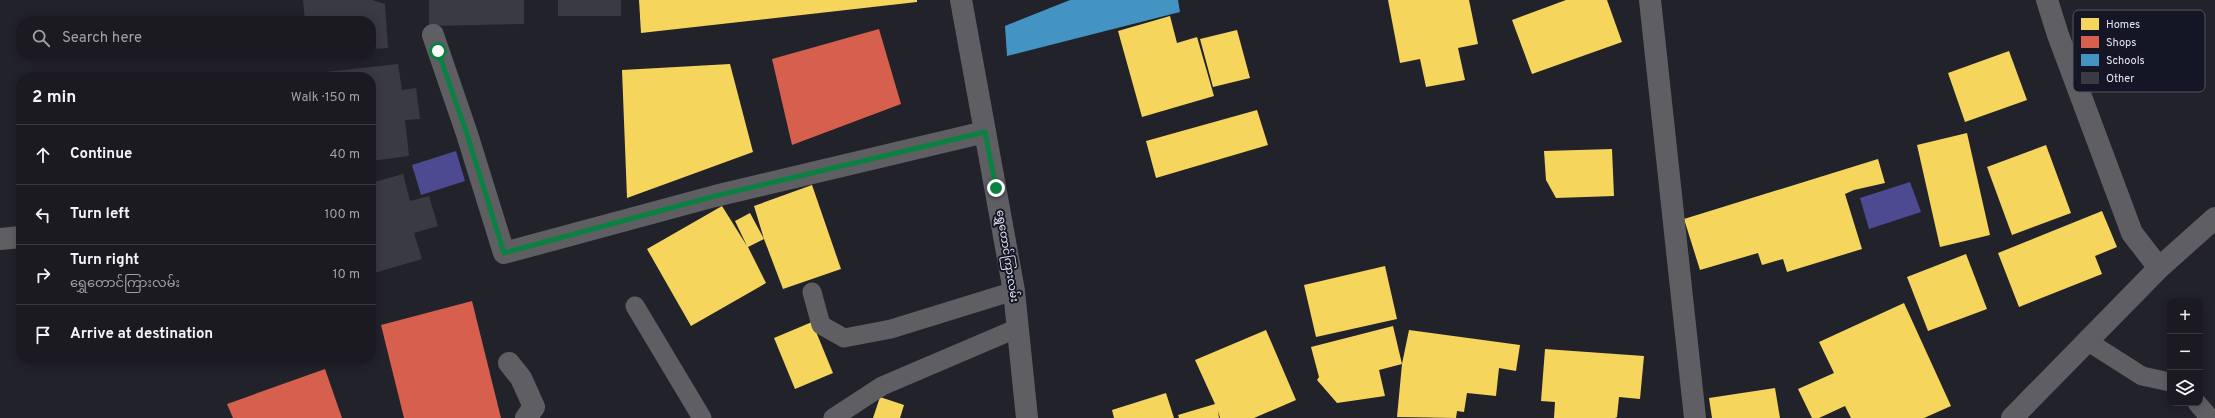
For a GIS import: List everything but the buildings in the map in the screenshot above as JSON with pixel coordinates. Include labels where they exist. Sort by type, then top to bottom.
[{"type":"street","name":"ရွှေတောင်ကြားလမ်း","points":[[961,0],[1014,291],[1027,418]]},
{"type":"street","points":[[1650,0],[1695,418]]},
{"type":"street","points":[[2047,0],[2073,71]]},
{"type":"street","points":[[433,35],[467,134],[504,253],[715,196],[985,132]]},
{"type":"street","points":[[2081,92],[2132,233],[2159,268]]},
{"type":"street","points":[[2012,418],[2159,268],[2215,218]]},
{"type":"street","points":[[0,239],[16,237]]},
{"type":"street","points":[[509,363],[521,378],[534,407],[526,418]]},
{"type":"lane","points":[[812,292],[822,325],[844,338],[891,329],[1014,291]]},
{"type":"lane","points":[[635,306],[702,418]]},
{"type":"lane","points":[[833,418],[882,386],[1018,328]]},
{"type":"lane","points":[[2087,341],[2142,376],[2167,381]]},
{"type":"lane","points":[[2200,406],[2210,418]]},
{"type":"shaded area","points":[[456,151],[465,181],[421,195],[412,165]]},
{"type":"shaded area","points":[[1910,182],[1921,212],[1869,229],[1860,198]]},
{"type":"route","points":[[438,51],[467,134],[504,253],[715,196],[985,132],[996,188]]}]
